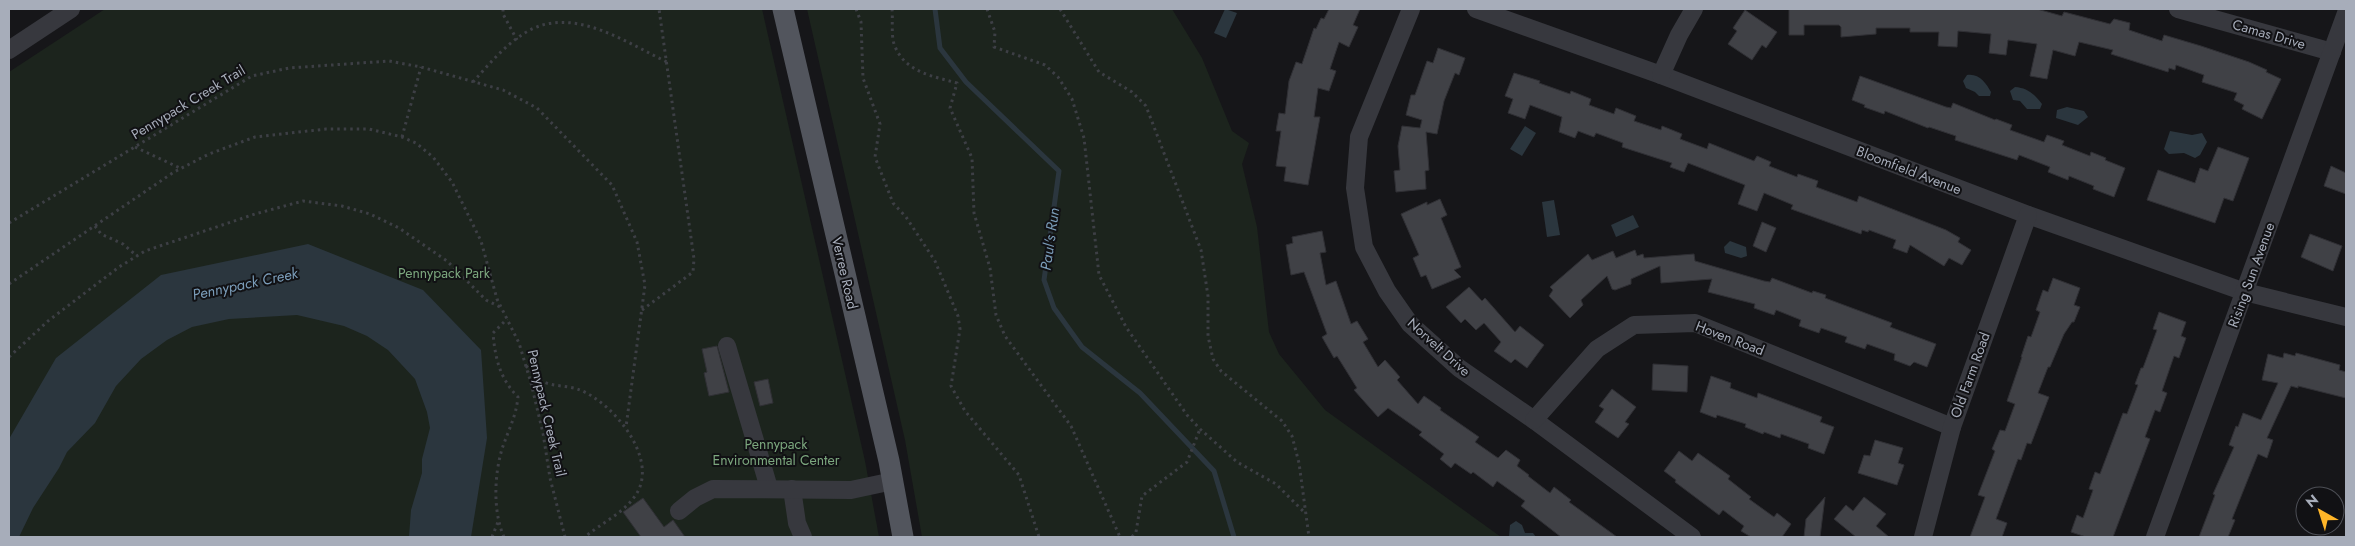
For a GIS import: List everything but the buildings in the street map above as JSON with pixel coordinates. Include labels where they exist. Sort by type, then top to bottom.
[{"type":"main road","name":"Verree Road","points":[[783,9],[893,481],[904,537]]},
{"type":"street","points":[[9,50],[71,9]]},
{"type":"street","name":"Norvelt Drive","points":[[1412,9],[1359,137],[1355,188],[1364,247],[1387,291],[1410,324],[1459,368],[1534,420],[1692,537]]},
{"type":"street","name":"Bloomfield Avenue","points":[[1476,9],[1662,75],[2028,216],[2245,292],[2346,317]]},
{"type":"street","points":[[1662,75],[1679,35],[1694,9]]},
{"type":"street","name":"Camas Drive","points":[[2178,9],[2332,52]]},
{"type":"street","name":"Rising Sun Avenue","points":[[2155,537],[2346,13]]},
{"type":"street","name":"Old Farm Road","points":[[1923,537],[1952,427],[2028,216]]},
{"type":"street","name":"Hoven Road","points":[[1534,420],[1597,349],[1634,325],[1695,323],[1952,427]]},
{"type":"street","points":[[727,346],[769,488]]},
{"type":"street","points":[[679,510],[694,498],[713,488],[851,490],[893,481]]},
{"type":"street","points":[[792,489],[797,522],[803,537]]},
{"type":"path","points":[[503,9],[503,14],[517,40]]},
{"type":"path","points":[[642,310],[693,272],[692,238],[659,9]]},
{"type":"path","points":[[856,9],[861,22],[863,78],[880,124],[875,157],[893,203],[906,218],[935,261],[958,316],[960,329],[951,386],[965,411],[1019,475],[1039,537]]},
{"type":"path","points":[[892,9],[894,43],[903,60],[919,72],[957,83],[950,108],[972,158],[974,213],[990,268],[996,315],[1005,336],[1071,426],[1120,537]]},
{"type":"path","points":[[987,9],[994,32],[994,47],[1045,65],[1058,77],[1072,99],[1084,138],[1099,275],[1126,327],[1187,415],[1238,462],[1276,484],[1306,513]]},
{"type":"path","points":[[1060,9],[1100,72],[1132,92],[1146,106],[1200,250],[1208,296],[1208,336],[1213,359],[1221,371],[1282,421],[1292,436],[1299,463],[1309,537]]},
{"type":"path","points":[[473,82],[502,51],[532,29],[554,22],[580,23],[606,33],[667,62]]},
{"type":"path","name":"Pennypack Creek Trail","points":[[9,223],[252,76],[290,68],[389,61],[421,67],[504,90],[537,108],[612,185],[637,242],[645,285],[626,427]]},
{"type":"path","points":[[402,137],[421,67]]},
{"type":"path","name":"Pennypack Creek Trail","points":[[9,284],[180,168],[209,154],[254,137],[283,132],[369,129],[402,137],[416,143],[433,157],[452,182],[481,241],[501,307],[519,343],[526,366],[565,537]]},
{"type":"path","points":[[134,147],[180,168]]},
{"type":"path","points":[[9,357],[48,321],[137,256],[154,247],[303,201],[370,214],[399,228],[447,261],[486,300],[501,307]]},
{"type":"path","points":[[95,226],[101,234],[123,244],[137,256]]},
{"type":"path","points":[[504,537],[499,519],[498,466],[503,447],[512,430],[518,397],[510,390],[495,357],[493,333],[507,319]]},
{"type":"path","points":[[526,366],[540,380],[580,390],[600,401],[626,427],[637,446],[642,474],[637,493],[616,516],[585,537]]},
{"type":"path","points":[[1132,537],[1136,532],[1142,496],[1187,462],[1200,428]]},
{"type":"path","points":[[492,537],[499,519]]},
{"type":"green space","name":"Pennypack Park","points":[[105,9],[762,9],[865,461],[879,537],[9,537],[9,72]]},
{"type":"green space","points":[[807,9],[1172,9],[1202,58],[1232,131],[1249,143],[1242,164],[1257,227],[1269,332],[1279,354],[1325,410],[1501,537],[922,537],[905,440]]},
{"type":"water","points":[[1225,9],[1237,13],[1226,38],[1214,33]]},
{"type":"water","points":[[1967,75],[1982,79],[1991,92],[1990,96],[1979,96],[1966,88],[1963,81]]},
{"type":"water","points":[[2015,87],[2027,90],[2033,94],[2042,104],[2040,109],[2027,109],[2020,101],[2013,100],[2010,91]]},
{"type":"water","points":[[2067,107],[2084,111],[2088,117],[2078,125],[2056,118],[2057,110]]},
{"type":"water","points":[[1525,126],[1536,133],[1522,156],[1510,149]]},
{"type":"water","points":[[2170,131],[2192,135],[2202,133],[2207,142],[2200,155],[2195,158],[2184,153],[2169,154],[2164,149]]},
{"type":"water","points":[[1554,200],[1560,235],[1547,237],[1542,202]]},
{"type":"water","points":[[1633,215],[1639,227],[1616,237],[1611,225]]},
{"type":"water","points":[[1730,241],[1746,247],[1747,256],[1741,258],[1725,253],[1724,247]]},
{"type":"water","name":"Pennypack Creek","points":[[308,244],[423,290],[481,350],[487,438],[471,537],[409,537],[411,510],[422,473],[422,459],[430,428],[427,412],[415,379],[388,350],[367,336],[344,326],[297,315],[229,319],[192,327],[167,340],[141,359],[116,386],[95,423],[67,452],[33,508],[19,537],[9,537],[9,439],[56,358],[161,275]]},
{"type":"water","points":[[1516,521],[1522,525],[1525,533],[1533,533],[1536,537],[1509,537],[1510,525]]},
{"type":"waterway","name":"Paul's Run","points":[[935,9],[940,48],[966,82],[1059,171],[1044,280],[1054,308],[1082,347],[1140,393],[1214,471],[1234,537]]},
{"type":"park label","name":"Pennypack Environmental Center","points":[[776,452]]}]
